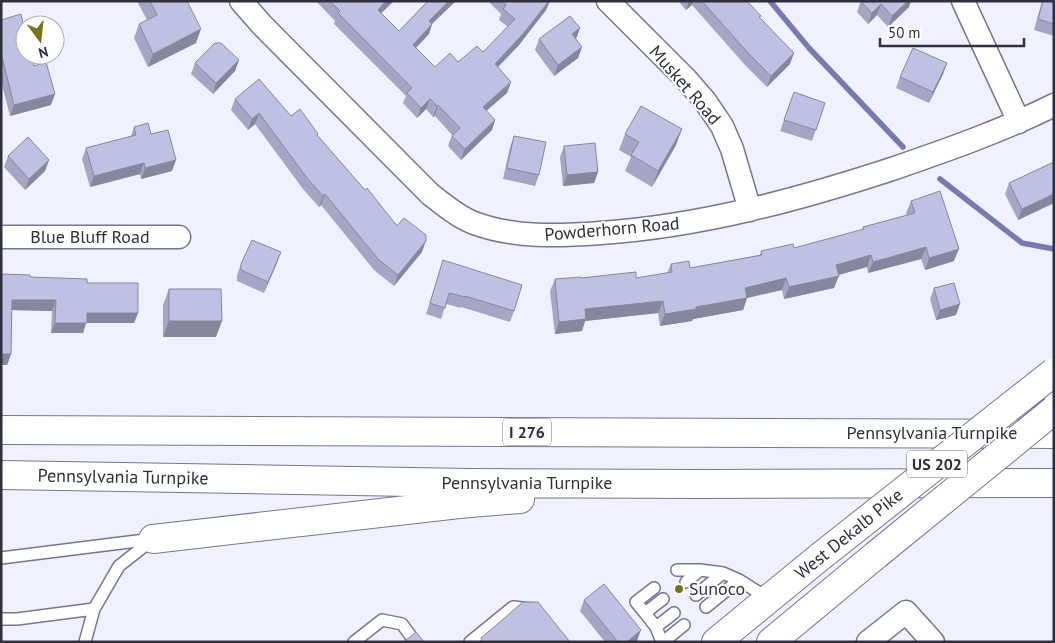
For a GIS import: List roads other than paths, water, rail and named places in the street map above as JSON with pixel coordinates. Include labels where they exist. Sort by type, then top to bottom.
[{"type":"highway","name":"West Dekalb Pike","points":[[716,642],[821,556],[1054,372]]},
{"type":"highway","name":"West Dekalb Pike","points":[[772,642],[1054,410]]},
{"type":"highway","name":"Pennsylvania Turnpike","points":[[1,430],[1054,434]]},
{"type":"highway","name":"Pennsylvania Turnpike","points":[[1,475],[468,483],[1054,483]]},
{"type":"highway","points":[[153,539],[459,504],[701,484]]},
{"type":"street","name":"Powderhorn Road","points":[[241,1],[262,25],[430,194],[473,222],[502,230],[534,235],[621,232],[750,210],[828,190],[910,163],[1019,122],[1054,105]]},
{"type":"street","name":"Musket Road","points":[[608,1],[685,78],[722,126],[732,149],[750,210]]},
{"type":"street","points":[[963,1],[1019,122]]},
{"type":"street","name":"Blue Bluff Road","points":[[1,237],[179,236]]},
{"type":"street","points":[[868,642],[906,612],[932,642]]},
{"type":"lane","points":[[1,558],[153,539]]},
{"type":"lane","points":[[86,642],[94,609],[119,566],[153,539]]},
{"type":"lane","points":[[677,570],[723,573],[739,580],[769,599]]},
{"type":"lane","points":[[686,582],[700,570]]},
{"type":"lane","points":[[696,595],[723,573]]},
{"type":"lane","points":[[706,607],[739,580]]},
{"type":"lane","points":[[654,588],[636,602],[656,627],[662,642],[684,625]]},
{"type":"lane","points":[[645,613],[663,599]]},
{"type":"lane","points":[[470,642],[514,607],[536,613]]},
{"type":"lane","points":[[1,619],[18,619],[94,609]]},
{"type":"lane","points":[[656,627],[674,613]]},
{"type":"lane","points":[[354,642],[382,620],[402,624],[415,642]]},
{"type":"waterway","points":[[770,1],[809,48],[903,147]]},
{"type":"waterway","points":[[940,179],[1022,243],[1054,249]]},
{"type":"place","name":"Sunoco","points":[[679,589]]}]
